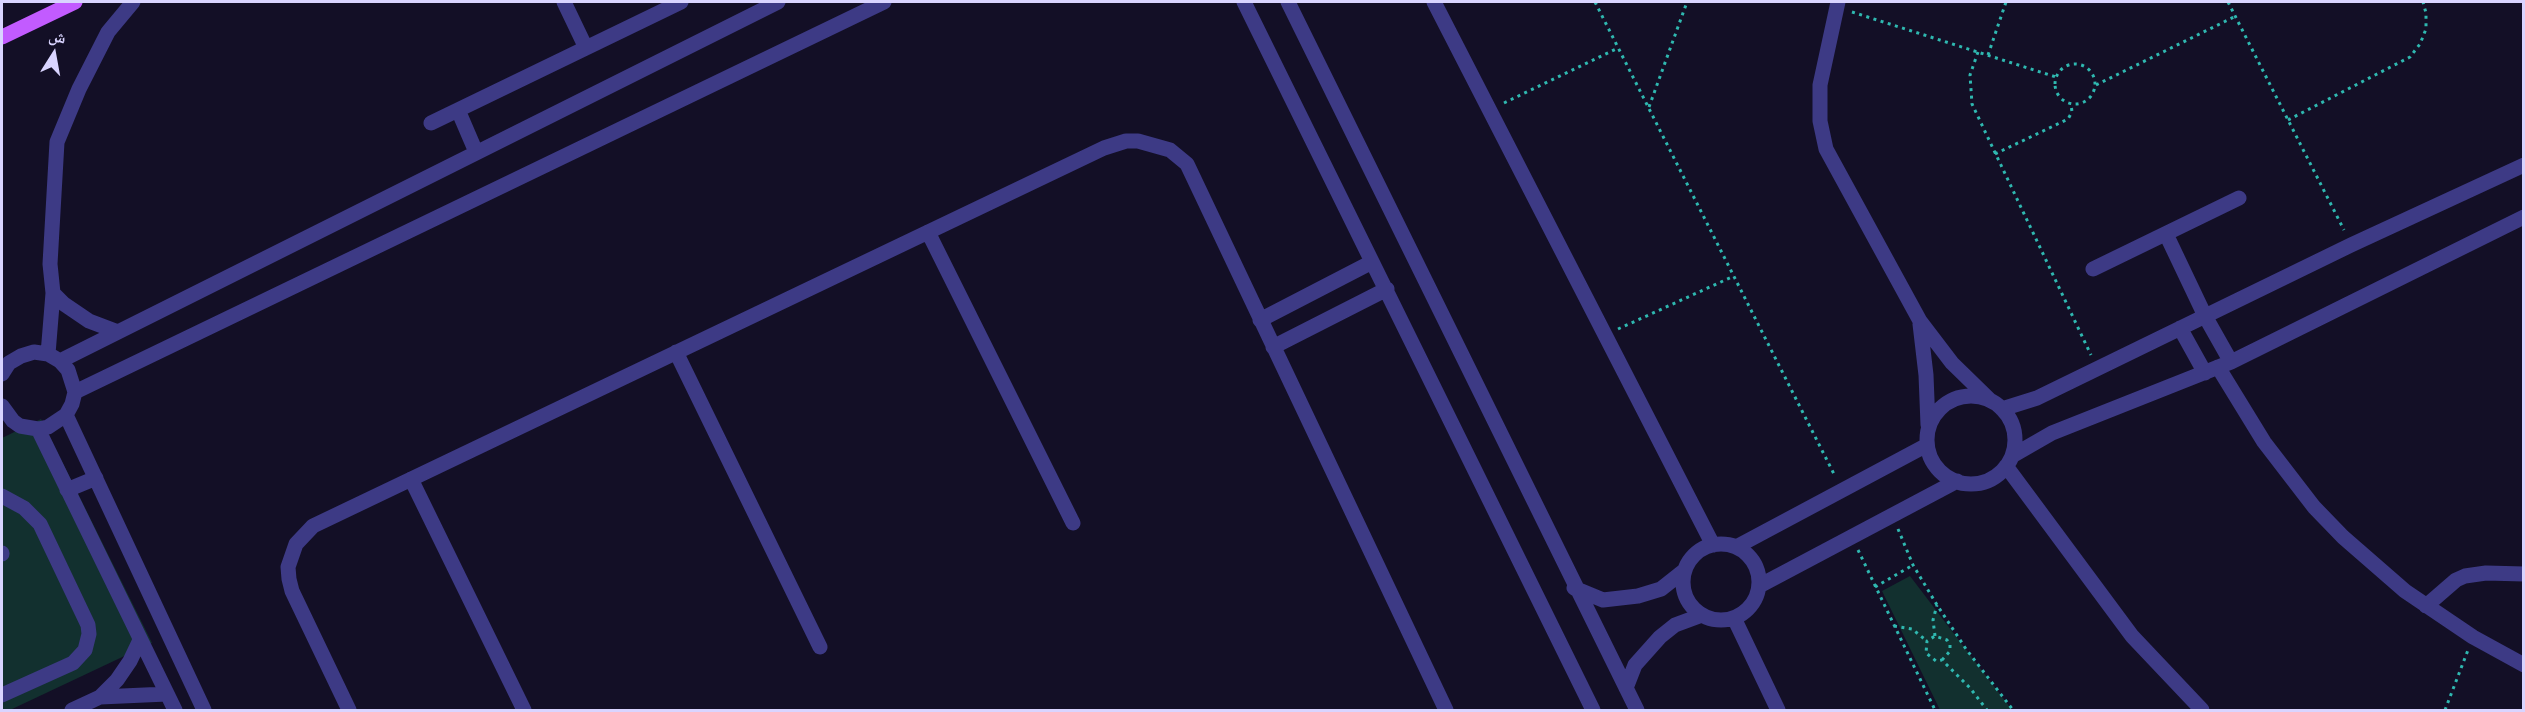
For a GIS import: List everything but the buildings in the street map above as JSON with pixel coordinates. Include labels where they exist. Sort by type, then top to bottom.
[{"type":"main road","points":[[2,37],[75,2]]},
{"type":"street","points":[[54,358],[50,264],[57,142],[79,89],[108,32],[133,2]]},
{"type":"street","points":[[564,2],[586,48]]},
{"type":"street","points":[[431,123],[681,2]]},
{"type":"street","points":[[54,358],[118,332],[778,2]]},
{"type":"street","points":[[75,392],[884,2]]},
{"type":"street","points":[[1244,2],[1593,711]]},
{"type":"street","points":[[1288,2],[1574,588],[1637,711]]},
{"type":"street","points":[[1434,2],[1713,545]]},
{"type":"street","points":[[1837,4],[1820,85],[1820,121],[1826,149],[1920,321],[1952,363],[2009,419],[2014,431],[2014,444],[2009,461]]},
{"type":"street","points":[[458,110],[476,152]]},
{"type":"street","points":[[349,711],[292,591],[288,567],[291,555],[303,534],[313,526],[1104,148],[1126,141],[1150,142],[1170,150],[1187,164],[1440,708]]},
{"type":"street","points":[[1736,547],[1842,490],[1927,437],[1934,415],[1945,404],[1959,397],[1975,396],[1996,405],[2037,398],[2351,245],[2523,168]]},
{"type":"street","points":[[2093,269],[2239,198]]},
{"type":"street","points":[[1920,321],[1926,375],[1927,437],[1936,468],[1957,481],[1971,484],[1984,482],[1996,475],[2009,461],[2052,433],[2218,367],[2523,217]]},
{"type":"street","points":[[928,232],[1073,523]]},
{"type":"street","points":[[2166,234],[2205,316],[2218,367]]},
{"type":"street","points":[[1260,320],[1372,262]]},
{"type":"street","points":[[1273,347],[1387,289]]},
{"type":"street","points":[[53,293],[82,317],[118,332]]},
{"type":"street","points":[[2180,328],[2218,367],[2264,442],[2314,507],[2373,565],[2426,606],[2473,637],[2523,665]]},
{"type":"street","points":[[2,374],[9,363],[34,352],[54,358],[68,370],[75,392],[66,415],[48,427],[38,429],[7,424],[2,406]]},
{"type":"street","points":[[676,352],[820,647]]},
{"type":"street","points":[[66,415],[204,711]]},
{"type":"street","points":[[38,429],[175,711]]},
{"type":"street","points":[[2009,461],[2132,636],[2202,711]]},
{"type":"street","points":[[67,490],[96,478]]},
{"type":"street","points":[[411,479],[524,711]]},
{"type":"street","points":[[1759,586],[1957,481]]},
{"type":"street","points":[[2,496],[24,508],[40,524],[88,625],[89,634],[85,650],[73,663],[2,695]]},
{"type":"street","points":[[1574,588],[1603,600],[1638,596],[1661,589],[1685,570],[1696,554],[1713,545],[1725,544],[1745,552],[1756,567],[1759,586],[1751,606],[1734,618],[1712,619],[1692,607],[1683,583],[1685,570]]},
{"type":"street","points":[[2426,606],[2456,580],[2465,576],[2486,573],[2523,574]]},
{"type":"street","points":[[1626,688],[1635,665],[1660,637],[1676,625],[1702,615]]},
{"type":"street","points":[[1734,618],[1778,711]]},
{"type":"street","points":[[72,711],[100,697],[117,680],[140,640]]},
{"type":"street","points":[[100,697],[167,694]]},
{"type":"path","points":[[1594,2],[1842,490]]},
{"type":"path","points":[[1648,108],[1687,2]]},
{"type":"path","points":[[1988,55],[2006,2]]},
{"type":"path","points":[[2229,2],[2351,245]]},
{"type":"path","points":[[2288,120],[2410,57],[2420,44],[2426,29],[2423,2]]},
{"type":"path","points":[[1837,4],[2056,77]]},
{"type":"path","points":[[2096,85],[2236,16]]},
{"type":"path","points":[[1490,110],[1618,48]]},
{"type":"path","points":[[1978,52],[1971,75],[1970,94],[1976,112],[2098,368]]},
{"type":"path","points":[[2070,64],[2079,64],[2088,68],[2094,76],[2096,85],[2092,96],[2082,103],[2071,104],[2061,98],[2055,88],[2056,77],[2061,69],[2070,64]]},
{"type":"path","points":[[1995,154],[2068,119],[2072,112],[2071,104]]},
{"type":"path","points":[[1605,335],[1734,276]]},
{"type":"path","points":[[1892,516],[1913,565],[1937,605],[1966,649],[2013,711]]},
{"type":"path","points":[[1851,537],[1935,711]]},
{"type":"path","points":[[1875,587],[1913,565]]},
{"type":"path","points":[[1935,636],[1933,620],[1937,605]]},
{"type":"path","points":[[1893,626],[1912,630],[1927,641]]},
{"type":"path","points":[[1927,641],[1935,636]]},
{"type":"path","points":[[1935,636],[1947,640],[1950,645],[1947,657],[1942,660]]},
{"type":"path","points":[[2445,711],[2473,637]]},
{"type":"path","points":[[1927,641],[1926,653],[1930,658],[1942,660],[1970,688],[1987,711]]},
{"type":"green space","points":[[41,419],[152,643],[10,710],[2,710],[2,438]]},
{"type":"green space","points":[[1910,576],[2012,710],[1940,710],[1882,591]]}]
